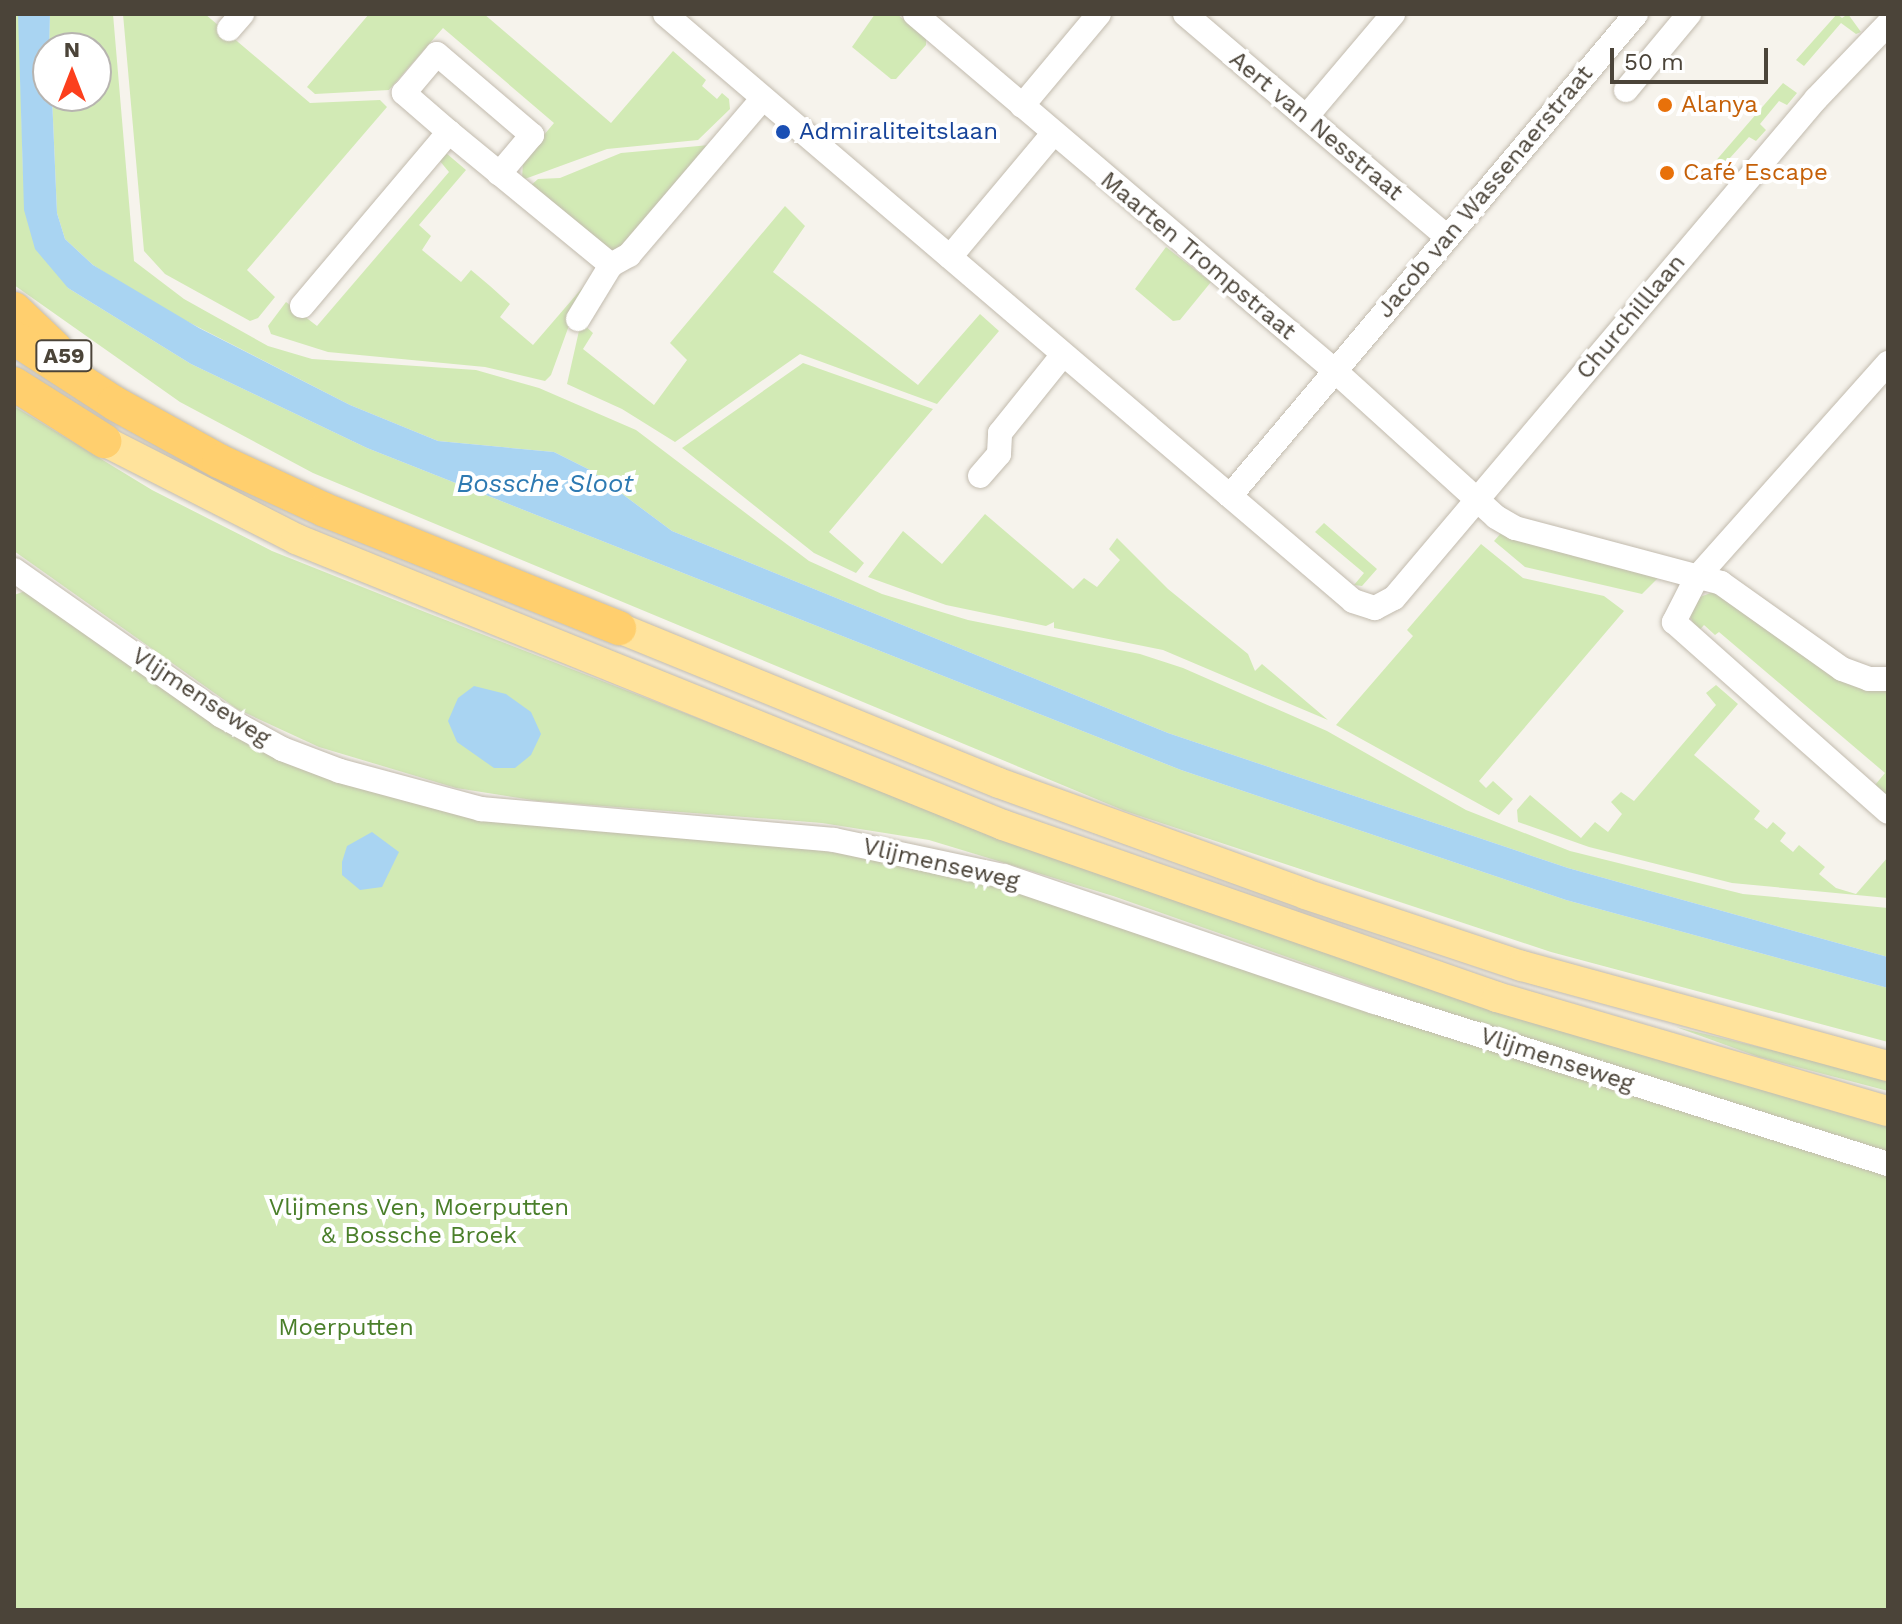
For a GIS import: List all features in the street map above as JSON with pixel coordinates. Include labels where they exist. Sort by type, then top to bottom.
[{"type":"highway","name":"A59","points":[[14,309],[114,403]]},
{"type":"highway","name":"A59","points":[[14,338],[114,403]]},
{"type":"highway","name":"A59","points":[[14,384],[104,441]]},
{"type":"highway","points":[[114,403],[219,461],[325,510],[619,628]]},
{"type":"main road","name":"Vlijmenseweg","points":[[104,441],[211,500],[308,545],[1003,825],[1497,997],[1888,1111]]},
{"type":"main road","points":[[619,628],[999,783],[1305,894],[1550,974],[1888,1066]]},
{"type":"street","name":"Maarten Trompstraat","points":[[915,14],[1515,528],[1663,564],[1721,583],[1842,669],[1869,679],[1888,679]]},
{"type":"street","points":[[1022,106],[1099,14]]},
{"type":"street","name":"Aert van Nesstraat","points":[[1185,14],[1447,237]]},
{"type":"street","points":[[1306,117],[1393,14]]},
{"type":"street","name":"Jacob van Wassenaerstraat","points":[[1230,496],[1636,14]]},
{"type":"street","points":[[1626,90],[1689,14]]},
{"type":"street","points":[[668,15],[1062,356],[1230,496]]},
{"type":"street","name":"Churchilllaan","points":[[1230,496],[1353,601],[1375,608],[1394,598],[1806,111],[1888,24]]},
{"type":"street","points":[[499,174],[532,135],[437,54],[404,93],[499,174],[611,265]]},
{"type":"street","points":[[578,319],[611,265],[629,255],[763,98]]},
{"type":"street","points":[[302,306],[449,132]]},
{"type":"street","points":[[950,257],[1053,134]]},
{"type":"street","points":[[980,476],[999,454],[1000,433],[1062,356]]},
{"type":"street","points":[[1888,363],[1697,577],[1674,622],[1888,812]]},
{"type":"street","name":"Vlijmenseweg","points":[[14,570],[220,715],[282,749],[340,771],[481,809],[834,840],[1004,876],[1375,1002],[1888,1164]]},
{"type":"green space","points":[[14,14],[19,16],[23,173],[68,288],[191,364],[367,448],[1181,770],[1566,900],[1888,988],[1888,1042],[1551,952],[1125,811],[313,473],[180,402],[14,285]]},
{"type":"green space","points":[[50,14],[113,14],[134,261],[184,299],[268,346],[312,359],[476,370],[539,388],[636,430],[809,561],[882,594],[968,620],[1140,654],[1183,668],[1327,731],[1466,810],[1570,851],[1743,894],[1888,908],[1888,957],[1568,868],[1168,733],[672,531],[590,470],[554,452],[438,441],[350,405],[155,305],[93,265],[65,239],[57,213],[53,112],[112,112],[112,32],[49,32]]},
{"type":"green space","points":[[123,14],[205,14],[310,103],[380,100],[387,107],[247,270],[275,297],[258,318],[250,321],[165,274],[144,251]]},
{"type":"green space","points":[[369,14],[484,14],[611,123],[673,51],[706,80],[702,86],[717,99],[722,93],[729,99],[730,109],[698,140],[607,149],[522,180],[523,160],[554,123],[443,28],[389,90],[315,94],[307,87]]},
{"type":"green space","points":[[875,14],[897,14],[926,38],[926,45],[896,79],[891,79],[852,47]]},
{"type":"green space","points":[[1837,14],[1842,18],[1848,14],[1861,32],[1856,34],[1841,23],[1804,66],[1796,60]]},
{"type":"green space","points":[[1783,83],[1797,93],[1787,105],[1779,101],[1760,124],[1766,130],[1756,141],[1749,137],[1729,159],[1735,166],[1726,176],[1713,164]]},
{"type":"green space","points":[[710,145],[621,250],[606,252],[529,187],[538,179],[560,178],[621,153]]},
{"type":"green space","points":[[446,153],[466,170],[419,225],[431,236],[422,250],[461,282],[471,270],[490,286],[510,304],[500,317],[533,345],[583,287],[551,375],[545,381],[485,367],[328,352],[271,334],[268,326],[286,302],[317,326],[449,172],[439,160]]},
{"type":"green space","points":[[785,206],[805,226],[773,272],[918,385],[980,314],[999,331],[937,404],[800,354],[675,442],[622,409],[567,384],[581,322],[593,333],[583,349],[654,405],[687,360],[670,343]]},
{"type":"green space","points":[[1166,247],[1211,282],[1180,320],[1173,321],[1135,289]]},
{"type":"green space","points":[[803,363],[933,409],[829,532],[864,563],[856,573],[814,553],[682,448]]},
{"type":"green space","points":[[14,406],[152,490],[272,551],[977,827],[1888,1122],[1888,1154],[1515,1037],[1113,896],[929,840],[822,823],[538,801],[456,788],[319,747],[237,709],[14,551]]},
{"type":"green space","points":[[985,514],[1073,589],[1084,578],[1097,587],[1120,560],[1109,549],[1117,538],[1168,589],[1248,654],[1255,671],[1262,664],[1328,720],[1163,650],[1054,628],[1054,622],[1046,626],[946,605],[868,577],[903,531],[942,564]]},
{"type":"green space","points":[[1324,523],[1377,569],[1362,586],[1354,585],[1364,573],[1315,532]]},
{"type":"green space","points":[[1501,533],[1663,573],[1642,594],[1525,567],[1494,541]]},
{"type":"green space","points":[[1481,544],[1523,578],[1604,596],[1624,611],[1479,781],[1486,788],[1493,781],[1513,799],[1499,815],[1336,725],[1413,636],[1407,630]]},
{"type":"green space","name":"Vlijmens Ven, Moerputten & Bossche Broek","points":[[28,590],[352,781],[997,877],[1506,1056],[1888,1176],[1888,1610],[14,1610],[14,595]]},
{"type":"green space","points":[[1713,592],[1842,682],[1888,691],[1888,796],[1875,785],[1885,773],[1719,632],[1715,635],[1704,625],[1697,633],[1689,613],[1700,597]]},
{"type":"green space","points":[[1716,685],[1738,704],[1694,755],[1760,811],[1754,819],[1767,829],[1773,822],[1786,833],[1780,841],[1793,852],[1799,845],[1825,867],[1819,874],[1836,888],[1856,894],[1888,857],[1888,898],[1732,883],[1589,847],[1518,822],[1517,810],[1530,795],[1581,838],[1595,822],[1608,832],[1622,814],[1611,802],[1621,792],[1634,801],[1716,705],[1706,693]]},
{"type":"green space","points":[[1676,1027],[1888,1078],[1888,1091],[1759,1057]]},
{"type":"water","name":"Bossche Sloot","points":[[18,14],[50,14],[50,32],[32,32],[32,112],[53,112],[57,213],[65,239],[93,265],[199,328],[350,405],[438,441],[554,452],[590,470],[672,531],[1168,733],[1568,868],[1888,957],[1888,988],[1566,900],[1181,770],[367,448],[191,364],[68,288],[35,249],[24,210]]},
{"type":"water","points":[[474,686],[506,694],[531,712],[541,734],[531,755],[515,768],[494,768],[457,742],[448,721],[458,698]]},
{"type":"water","points":[[372,832],[399,852],[382,887],[360,890],[342,875],[342,862],[347,846]]},
{"type":"place","name":"Alanya","points":[[1665,105]]},
{"type":"place","name":"Admiraliteitslaan","points":[[783,132]]},
{"type":"place","name":"Café Escape","points":[[1667,173]]},
{"type":"park label","name":"Moerputten","points":[[346,1328]]}]
